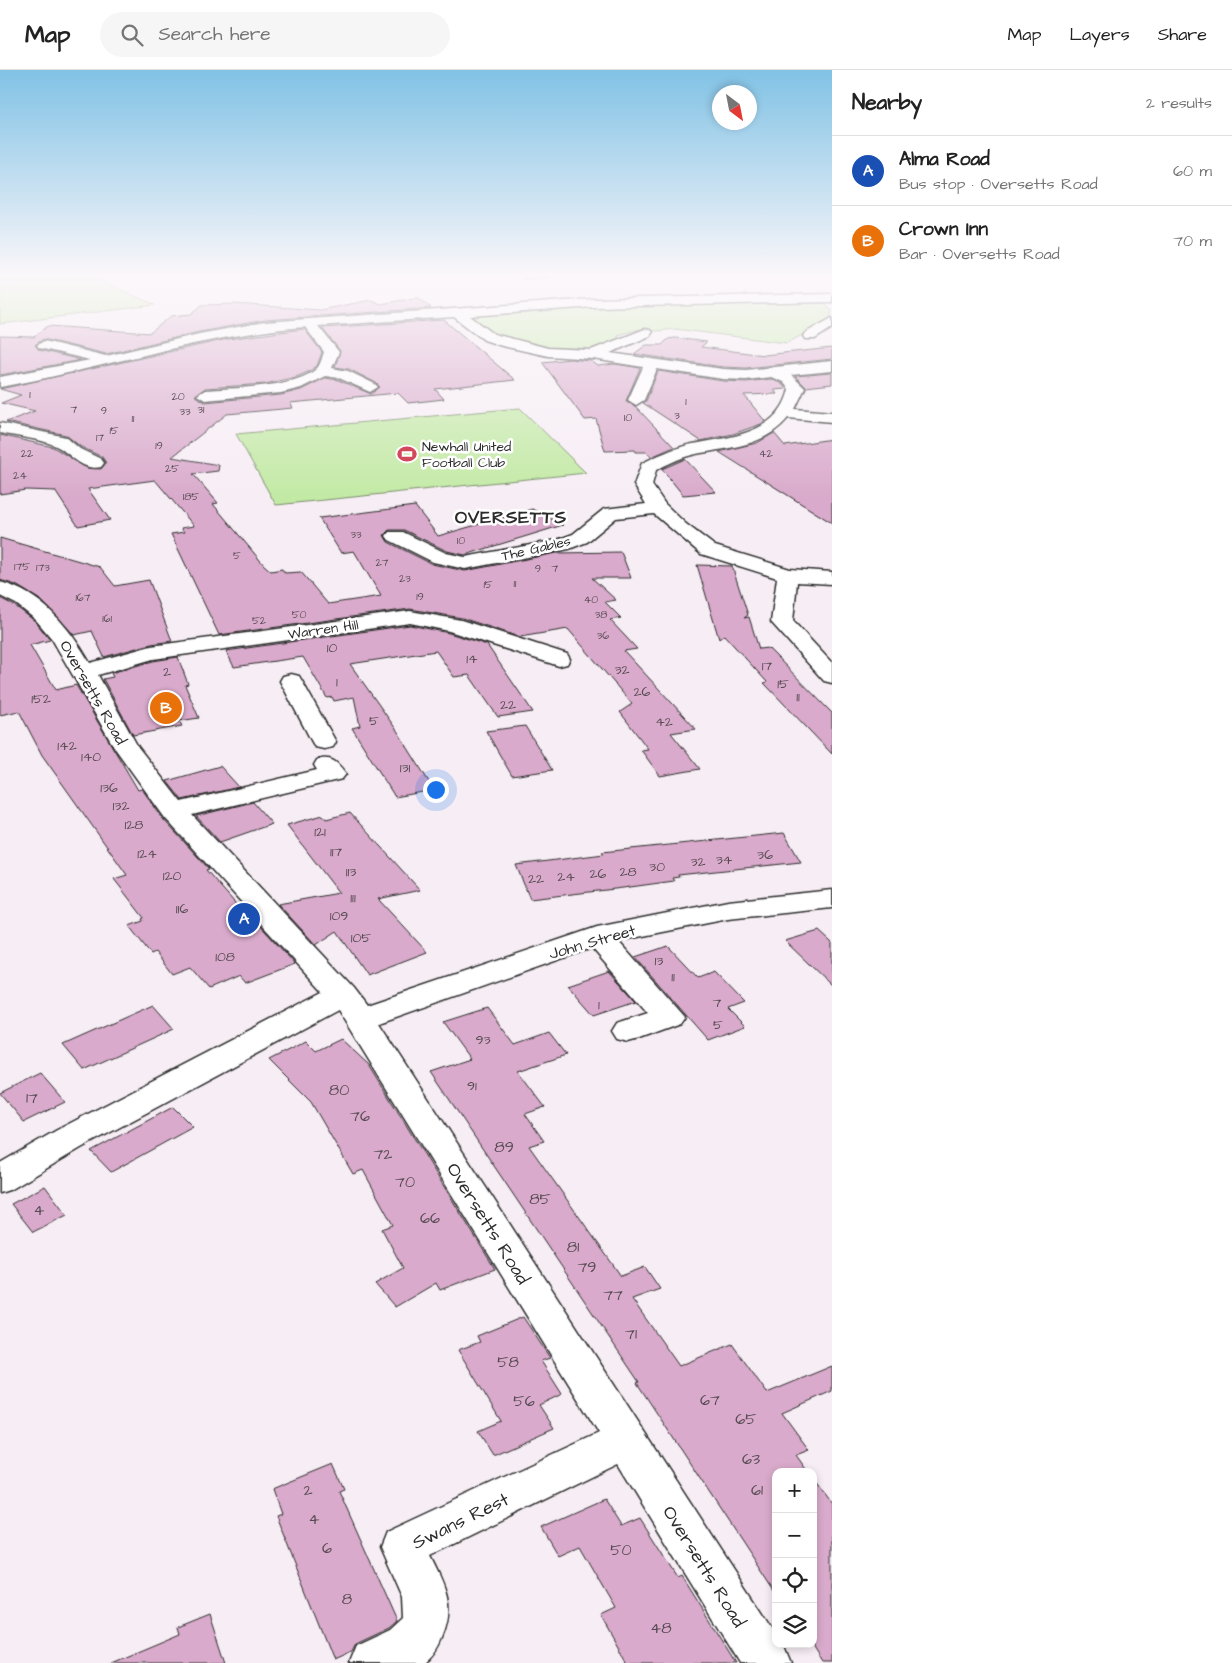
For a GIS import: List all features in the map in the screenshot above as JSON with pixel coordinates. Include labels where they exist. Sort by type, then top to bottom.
[{"type":"street","points":[[59,348],[93,356],[106,362]]},
{"type":"street","points":[[0,382],[59,373],[164,348]]},
{"type":"street","points":[[205,394],[275,388],[304,382],[323,371],[332,352],[329,348]]},
{"type":"street","points":[[529,348],[548,352],[593,355],[651,365],[723,374],[775,373],[832,366]]},
{"type":"street","points":[[593,355],[609,348]]},
{"type":"street","points":[[636,400],[651,365]]},
{"type":"street","points":[[323,371],[343,374],[370,387]]},
{"type":"street","points":[[775,373],[788,379],[797,388],[796,396],[777,423],[754,436],[732,444],[677,454],[648,467],[643,485],[658,508],[679,528],[708,550],[788,575],[832,578]]},
{"type":"street","points":[[784,413],[832,416]]},
{"type":"street","points":[[1,428],[60,441],[74,453],[95,463]]},
{"type":"street","name":"The Gables","points":[[396,536],[440,558],[458,570],[562,545],[580,538],[610,513],[658,508]]},
{"type":"street","points":[[788,575],[782,622],[832,676]]},
{"type":"street","name":"Oversetts Road","points":[[0,588],[20,595],[38,610],[67,644],[126,747],[174,812],[352,1007],[767,1663]]},
{"type":"street","name":"Warren Hill","points":[[84,672],[151,653],[410,616],[453,625],[559,659]]},
{"type":"street","points":[[174,812],[333,774],[291,681]]},
{"type":"street","name":"John Street","points":[[0,1180],[70,1139],[352,1007],[597,936],[728,910],[832,899]]},
{"type":"street","points":[[597,936],[669,1017],[628,1031]]},
{"type":"street","name":"Swans Rest","points":[[373,1663],[410,1645],[426,1628],[428,1603],[402,1547],[626,1440]]},
{"type":"green space","points":[[549,348],[595,348],[584,352]]},
{"type":"green space","name":"Newhall United Football Club","points":[[520,408],[586,473],[276,505],[236,434]]},
{"type":"building","points":[[0,348],[38,348],[81,360],[0,375]]},
{"type":"building","points":[[82,348],[130,348],[106,354]]},
{"type":"building","points":[[185,348],[319,348],[322,352],[317,366],[308,372],[296,377],[265,384],[205,388],[195,396],[205,402],[281,395],[301,390],[325,378],[338,380],[371,394],[380,387],[349,369],[335,367],[340,351],[338,348],[478,348],[515,380],[435,389],[444,399],[408,403],[398,393],[290,403],[293,408],[227,414],[172,457],[219,465],[218,471],[193,474],[218,503],[213,504],[264,565],[271,571],[282,569],[285,573],[301,572],[328,604],[381,596],[354,551],[341,553],[319,518],[415,506],[438,536],[532,509],[563,525],[465,555],[447,551],[404,530],[389,530],[384,535],[388,542],[432,564],[465,571],[557,553],[621,552],[631,578],[592,578],[616,600],[605,602],[621,618],[610,620],[637,649],[624,651],[696,729],[671,733],[700,769],[660,776],[641,750],[648,749],[620,712],[632,704],[568,629],[520,637],[462,618],[410,609],[219,635],[171,534],[184,532],[181,528],[194,526],[155,480],[88,489],[110,520],[78,526],[55,491],[26,490],[0,494],[0,435],[53,447],[87,468],[101,469],[106,463],[102,457],[81,447],[66,435],[6,422],[35,411],[1,403],[21,395],[0,389]]},
{"type":"building","points":[[642,348],[712,348],[764,355],[832,348],[832,359],[746,368],[723,367],[634,354]]},
{"type":"building","points":[[570,359],[591,361],[598,366],[615,364],[640,368],[626,401],[636,407],[674,447],[651,457],[647,452],[636,452],[635,450],[605,451],[596,419],[585,420],[542,362]]},
{"type":"building","points":[[658,371],[723,381],[746,382],[771,379],[782,384],[786,389],[774,390],[777,394],[744,395],[765,421],[761,424],[733,434],[701,441],[643,403],[646,401]]},
{"type":"building","points":[[832,373],[832,384],[806,387],[795,376]]},
{"type":"building","points":[[774,433],[785,446],[832,439],[832,523],[719,452],[757,443]]},
{"type":"building","points":[[685,459],[716,492],[683,495],[662,469]]},
{"type":"building","points":[[0,538],[100,567],[115,586],[149,580],[172,641],[151,644],[104,657],[92,631],[74,635],[42,601],[16,585],[0,580]]},
{"type":"building","points":[[697,565],[732,566],[748,615],[744,618],[749,617],[759,649],[768,648],[832,713],[832,754],[764,683],[767,682],[724,635],[719,639]]},
{"type":"building","points":[[0,598],[15,606],[35,621],[50,640],[30,645],[56,690],[76,685],[138,790],[142,789],[163,819],[209,869],[206,870],[242,911],[246,910],[295,964],[245,983],[239,976],[209,989],[190,967],[172,974],[155,952],[151,954],[129,926],[143,921],[142,919],[144,918],[114,879],[127,875],[42,755],[19,711],[0,715]]},
{"type":"building","points":[[410,625],[449,633],[487,645],[533,712],[498,717],[469,675],[454,677],[436,651],[350,664],[398,732],[434,790],[395,797],[352,728],[360,726],[354,697],[334,701],[332,697],[327,698],[303,657],[234,667],[226,651]]},
{"type":"building","points":[[178,657],[188,684],[185,685],[199,718],[179,721],[182,726],[133,735],[103,679],[113,677],[111,673],[153,661]]},
{"type":"building","points":[[525,726],[552,770],[512,776],[486,731]]},
{"type":"building","points":[[220,766],[239,787],[182,800],[167,781]]},
{"type":"building","points":[[253,802],[272,824],[220,842],[196,816]]},
{"type":"building","points":[[350,813],[420,890],[378,899],[427,952],[367,975],[337,931],[316,945],[278,904],[339,893],[287,825],[323,815],[326,819]]},
{"type":"building","points":[[784,833],[801,862],[678,875],[679,877],[672,878],[674,881],[623,888],[530,899],[516,865],[604,854],[602,852]]},
{"type":"building","points":[[819,931],[832,943],[832,986],[785,941]]},
{"type":"building","points":[[668,946],[698,978],[714,972],[744,1003],[728,1009],[745,1026],[708,1040],[635,957]]},
{"type":"building","points":[[609,971],[636,1001],[594,1015],[568,985]]},
{"type":"building","points":[[153,1005],[174,1029],[84,1070],[63,1045]]},
{"type":"building","points":[[487,1008],[515,1045],[549,1033],[566,1055],[518,1071],[545,1107],[525,1114],[544,1141],[529,1146],[621,1276],[645,1267],[660,1289],[632,1299],[679,1366],[732,1344],[767,1393],[832,1366],[832,1391],[782,1413],[809,1450],[796,1455],[805,1468],[772,1468],[772,1588],[637,1383],[639,1382],[431,1072],[470,1059],[443,1022]]},
{"type":"building","points":[[341,1039],[369,1065],[495,1269],[440,1290],[436,1283],[395,1307],[375,1284],[403,1268],[382,1229],[393,1225],[363,1170],[353,1174],[311,1102],[269,1060],[306,1041],[316,1051]]},
{"type":"building","points":[[40,1073],[65,1102],[24,1122],[0,1093]]},
{"type":"building","points":[[173,1107],[193,1127],[111,1172],[91,1151]]},
{"type":"building","points":[[45,1186],[67,1215],[33,1232],[11,1204]]},
{"type":"building","points":[[523,1317],[550,1358],[541,1361],[562,1394],[539,1405],[554,1428],[493,1455],[478,1431],[501,1421],[458,1350],[480,1342],[477,1336]]},
{"type":"building","points":[[333,1464],[344,1489],[339,1491],[397,1621],[389,1628],[355,1644],[351,1652],[333,1660],[276,1516],[281,1514],[272,1489]]},
{"type":"building","points":[[817,1483],[832,1504],[832,1663],[822,1663],[813,1648],[817,1648]]},
{"type":"building","points":[[604,1499],[621,1526],[640,1518],[678,1578],[682,1576],[736,1663],[628,1663],[601,1615],[616,1608],[580,1546],[558,1556],[541,1527]]},
{"type":"building","points":[[210,1614],[226,1663],[111,1663],[180,1634],[178,1627]]},
{"type":"place","name":"Newhall United Football Club","points":[[407,454]]},
{"type":"place","name":"Crown Inn","points":[[166,708]]},
{"type":"place","name":"Alma Road","points":[[244,919]]},
{"type":"district","name":"OVERSETTS","points":[[511,517]]}]
